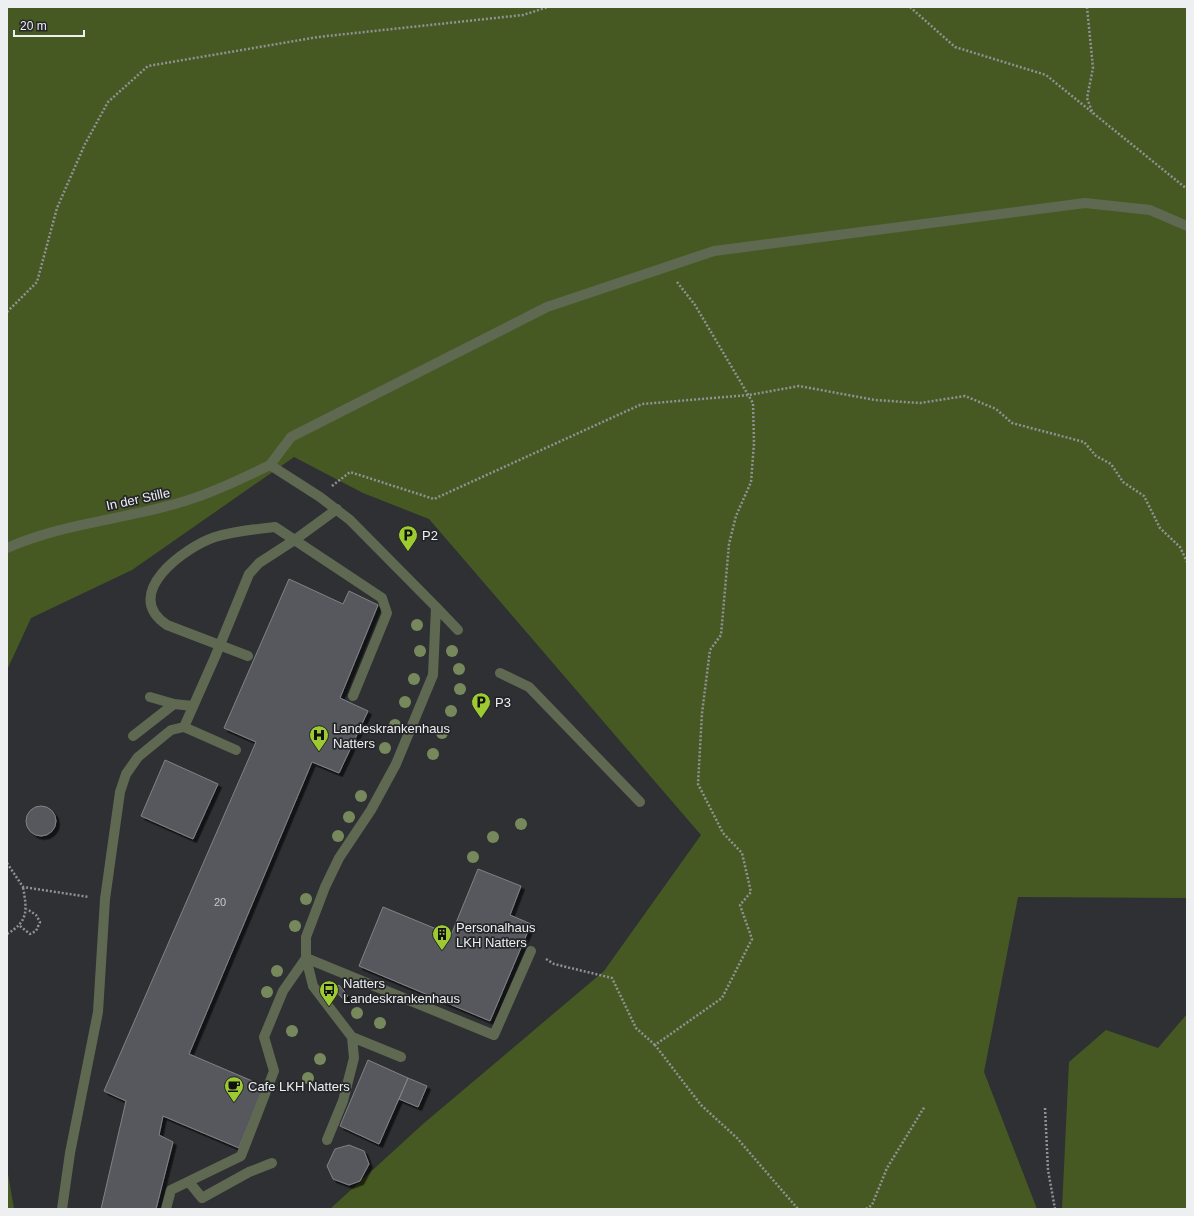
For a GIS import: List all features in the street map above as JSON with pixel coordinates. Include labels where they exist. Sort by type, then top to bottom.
[{"type":"street","points":[[458,630],[337,509],[270,465],[291,437],[547,308],[714,251],[1085,203],[1150,210],[1187,226]]},
{"type":"street","name":"In der Stille","points":[[7,548],[51,532],[80,524],[175,504],[208,493],[270,465]]},
{"type":"street","points":[[184,727],[215,657],[248,574],[259,562],[296,539],[337,509]]},
{"type":"street","points":[[248,656],[161,621],[152,606],[152,590],[162,573],[181,556],[194,547],[215,537],[245,530],[276,527],[382,598],[387,613],[354,696]]},
{"type":"street","points":[[401,1057],[352,1037],[313,986],[306,958],[306,937],[325,887],[340,858],[371,810],[396,764],[433,676],[436,608]]},
{"type":"street","points":[[500,673],[529,687],[640,802]]},
{"type":"street","points":[[150,697],[174,704],[193,706]]},
{"type":"street","points":[[133,736],[174,704]]},
{"type":"street","points":[[62,1209],[70,1153],[98,1012],[105,899],[120,792],[126,774],[138,757],[171,730],[184,727],[236,750]]},
{"type":"street","points":[[306,958],[494,1035],[532,951]]},
{"type":"street","points":[[166,1209],[171,1190],[241,1156],[274,1072],[264,1037],[283,991],[306,958]]},
{"type":"street","points":[[327,1140],[343,1101],[354,1058],[352,1037]]},
{"type":"street","points":[[189,1182],[202,1198],[249,1172],[272,1163]]},
{"type":"path","points":[[7,312],[37,282],[57,208],[85,144],[108,102],[148,66],[318,37],[523,15],[548,7]]},
{"type":"path","points":[[910,7],[955,47],[1046,75],[1187,189]]},
{"type":"path","points":[[1087,7],[1093,68],[1087,98],[1093,114]]},
{"type":"path","points":[[655,1045],[722,998],[752,939],[740,905],[751,892],[742,853],[723,833],[698,784],[702,714],[710,650],[721,635],[729,544],[736,516],[751,482],[754,443],[754,403],[695,305],[665,267]]},
{"type":"path","points":[[320,497],[350,472],[434,498],[642,404],[749,395],[799,386],[874,400],[920,403],[965,396],[996,409],[1012,423],[1084,442],[1096,456],[1111,464],[1123,482],[1144,496],[1160,528],[1180,547],[1187,562]]},
{"type":"path","points":[[7,863],[23,887],[27,909],[20,926],[7,934]]},
{"type":"path","points":[[23,887],[105,899]]},
{"type":"path","points":[[20,926],[30,934],[36,931],[40,922],[36,916],[27,909]]},
{"type":"path","points":[[532,951],[554,964],[612,978],[636,1028],[655,1045],[701,1105],[737,1138],[768,1172],[798,1209]]},
{"type":"path","points":[[866,1209],[872,1205],[887,1168],[924,1106]]},
{"type":"path","points":[[1045,1108],[1048,1170],[1056,1209]]},
{"type":"green space","points":[[7,7],[1187,7],[1187,898],[1018,897],[984,1072],[1037,1209],[330,1209],[423,1124],[604,971],[701,835],[429,519],[363,493],[294,457],[132,570],[31,618],[7,670]]},
{"type":"green space","points":[[1187,1014],[1187,1209],[1062,1209],[1069,1062],[1106,1030],[1158,1048]]},
{"type":"green space","points":[[7,1168],[14,1209],[7,1209]]},
{"type":"building","points":[[289,579],[343,604],[349,591],[378,605],[340,698],[368,711],[339,773],[312,762],[189,1054],[264,1086],[239,1148],[163,1116],[159,1135],[173,1142],[156,1209],[101,1209],[126,1101],[104,1091],[256,742],[224,728]]},
{"type":"building","points":[[165,760],[218,784],[193,839],[141,816]]},
{"type":"building","points":[[41,806],[52,810],[56,821],[52,832],[41,836],[30,832],[26,821],[30,810]]},
{"type":"building","name":"Personalhaus LKH Natters","points":[[478,869],[521,886],[510,915],[531,924],[490,1021],[359,966],[383,907],[451,935]]},
{"type":"building","points":[[339,985],[348,996],[343,999],[334,989]]},
{"type":"building","points":[[368,1060],[408,1078],[379,1144],[340,1126]]},
{"type":"building","points":[[408,1078],[427,1086],[418,1107],[399,1099]]},
{"type":"building","points":[[349,1145],[364,1151],[369,1164],[360,1181],[349,1185],[333,1179],[327,1166],[335,1149]]},
{"type":"place","name":"P2","points":[[408,552]]},
{"type":"place","name":"P3","points":[[481,719]]},
{"type":"place","name":"Landeskrankenhaus Natters","points":[[319,752]]},
{"type":"place","name":"Personalhaus LKH Natters","points":[[442,951]]},
{"type":"place","name":"Natters Landeskrankenhaus","points":[[329,1007]]},
{"type":"place","name":"Cafe LKH Natters","points":[[234,1103]]}]
